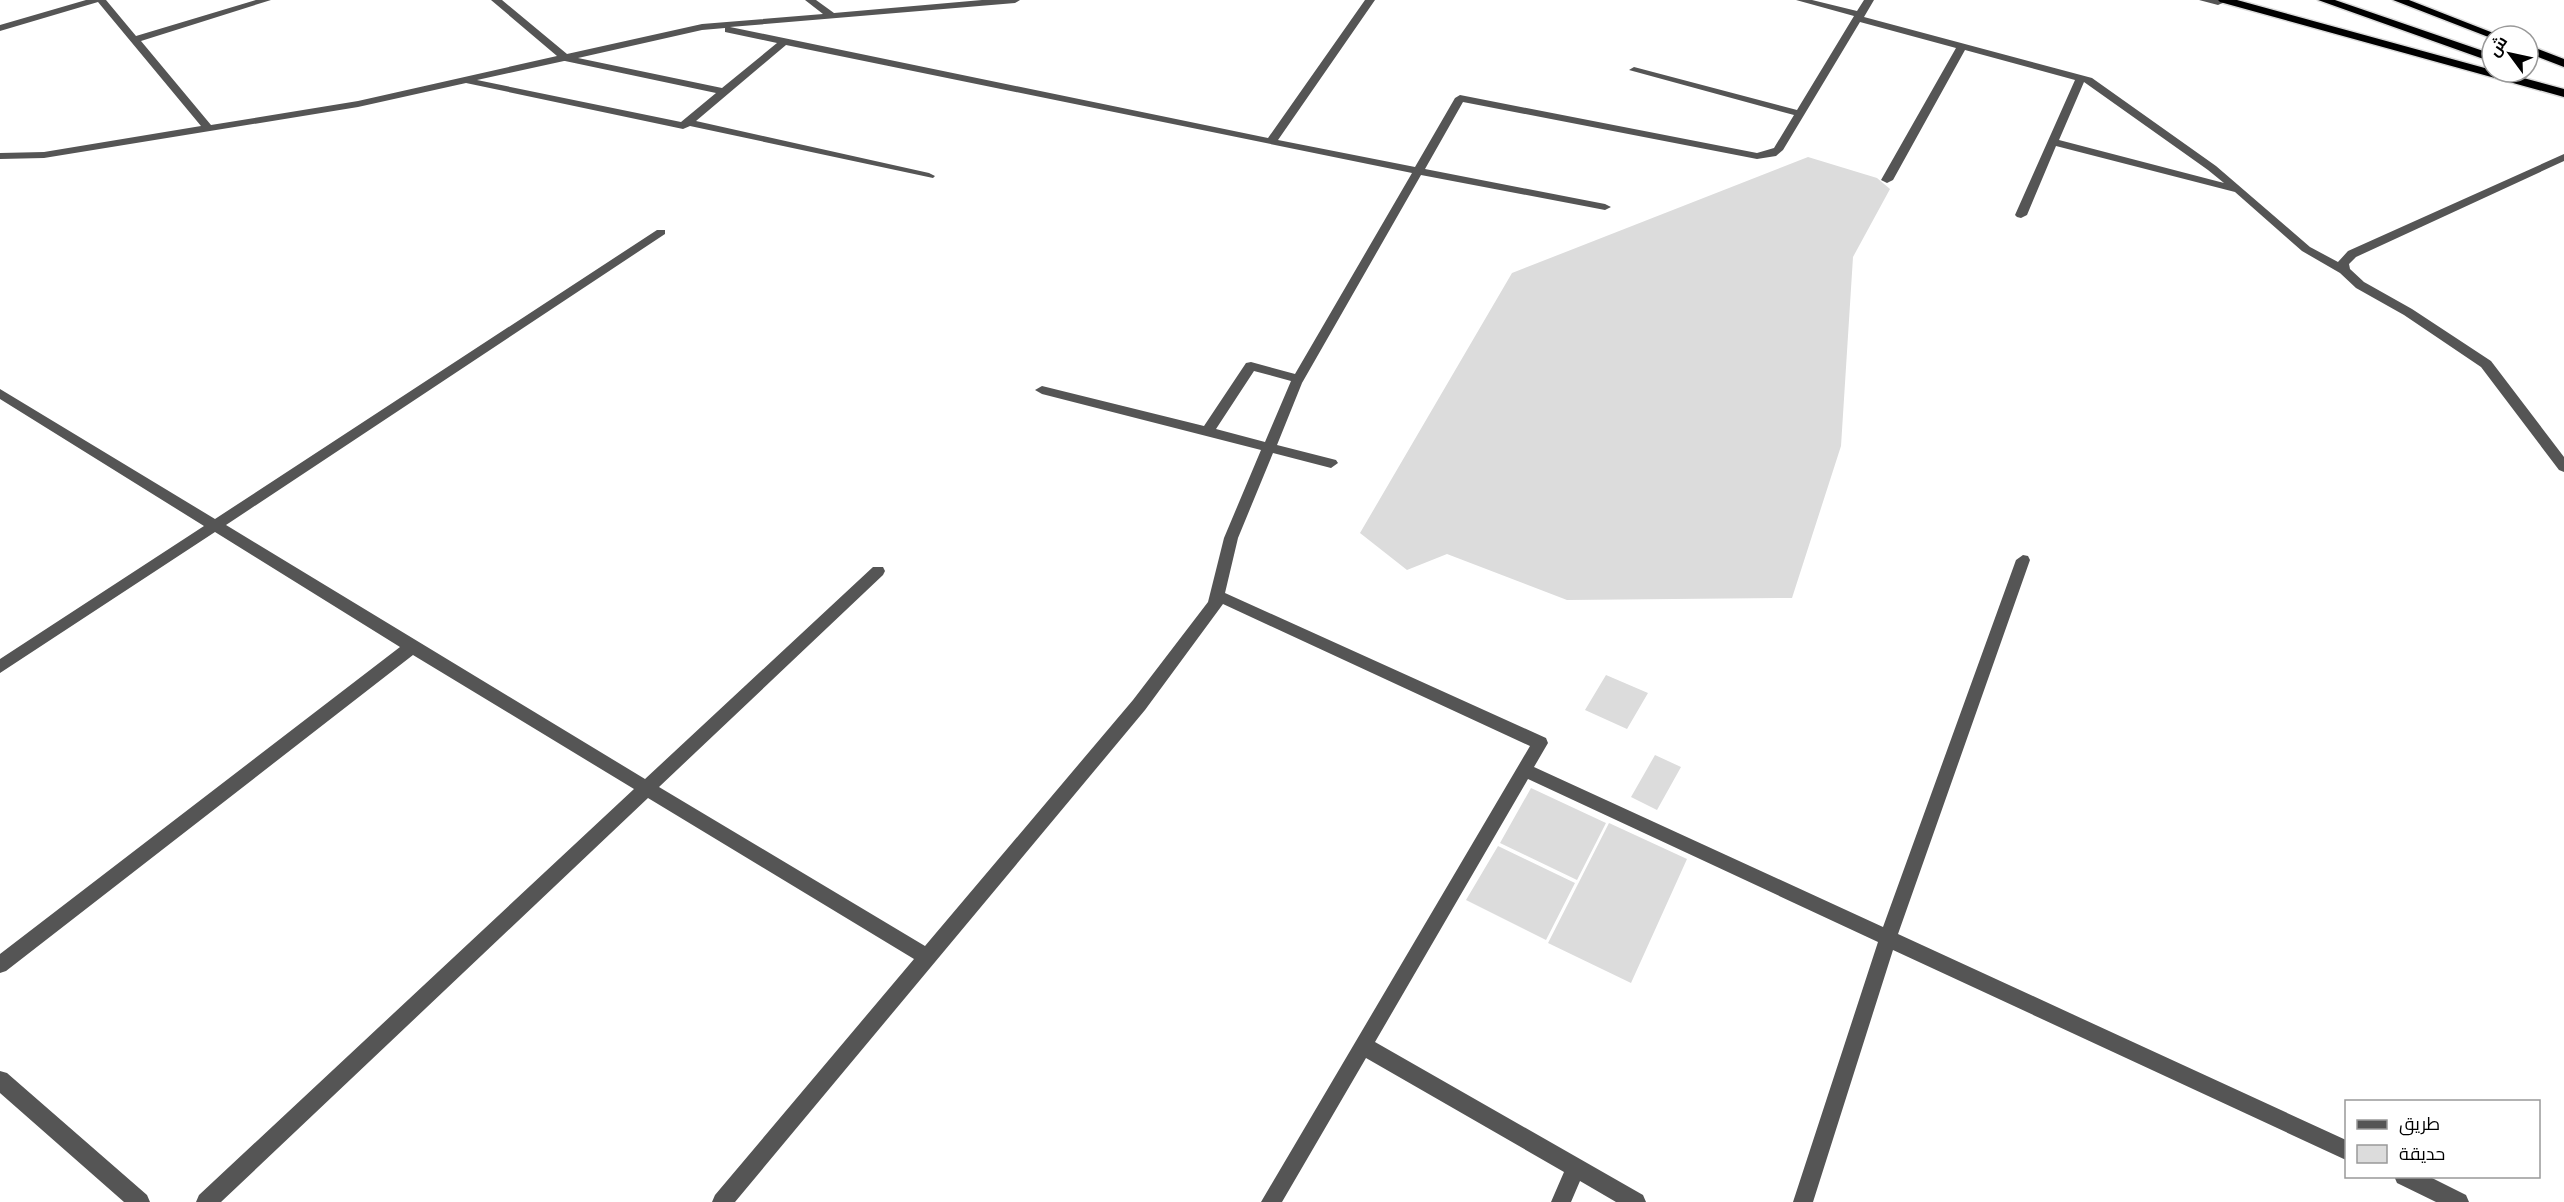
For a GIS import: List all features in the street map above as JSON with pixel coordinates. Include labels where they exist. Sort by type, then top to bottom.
[{"type":"highway","points":[[2224,0],[2564,93]]},
{"type":"highway","points":[[2324,0],[2480,54]]},
{"type":"highway","points":[[2353,0],[2480,43]]},
{"type":"highway","points":[[2399,0],[2480,31]]},
{"type":"highway","points":[[2540,54],[2564,63]]},
{"type":"highway","points":[[2540,64],[2564,72]]},
{"type":"highway","points":[[2540,74],[2564,82]]},
{"type":"street","points":[[0,28],[96,0]]},
{"type":"street","points":[[101,0],[208,128]]},
{"type":"street","points":[[134,40],[266,0]]},
{"type":"street","points":[[496,0],[565,58],[724,92]]},
{"type":"street","points":[[810,0],[832,16]]},
{"type":"street","points":[[0,156],[44,154],[358,104],[711,26],[1015,0]]},
{"type":"street","points":[[1271,142],[1370,0]]},
{"type":"street","points":[[1801,0],[2081,77],[2096,84],[2240,191],[2306,249],[2344,270],[2360,285],[2417,318],[2486,364],[2564,467]]},
{"type":"street","points":[[722,1202],[1139,705],[1215,604],[1231,538],[1299,379],[1460,98],[1756,156],[1772,154],[1778,150],[1801,114],[1869,0]]},
{"type":"street","points":[[2204,0],[2214,2],[2224,0]]},
{"type":"street","points":[[711,26],[1271,142],[1605,207]]},
{"type":"street","points":[[464,81],[683,126],[785,41]]},
{"type":"street","points":[[1887,180],[1962,46]]},
{"type":"street","points":[[1634,70],[1801,114]]},
{"type":"street","points":[[2021,215],[2081,77]]},
{"type":"street","points":[[687,122],[929,176]]},
{"type":"street","points":[[2053,142],[2240,191]]},
{"type":"street","points":[[2344,270],[2343,264],[2352,254],[2564,157]]},
{"type":"street","points":[[0,667],[661,232]]},
{"type":"street","points":[[1207,432],[1251,366],[1299,379]]},
{"type":"street","points":[[1042,390],[1331,463]]},
{"type":"street","points":[[0,393],[412,647],[927,957]]},
{"type":"street","points":[[1803,1202],[1888,938],[2023,560]]},
{"type":"street","points":[[206,1202],[878,571]]},
{"type":"street","points":[[1217,596],[1539,743],[1271,1202]]},
{"type":"street","points":[[0,965],[412,647]]},
{"type":"street","points":[[1524,770],[2345,1150]]},
{"type":"street","points":[[1362,1046],[1635,1202]]},
{"type":"street","points":[[0,1080],[140,1202]]},
{"type":"street","points":[[1561,1202],[1576,1168]]},
{"type":"street","points":[[2408,1178],[2459,1202]]},
{"type":"green space","points":[[1808,157],[1877,178],[1890,189],[1853,257],[1841,446],[1792,598],[1567,600],[1447,554],[1407,570],[1360,533],[1512,273]]},
{"type":"green space","points":[[1606,675],[1648,693],[1627,729],[1585,710]]},
{"type":"green space","points":[[1655,755],[1681,767],[1657,810],[1631,797]]},
{"type":"green space","points":[[1531,788],[1606,823],[1577,880],[1500,843]]},
{"type":"green space","points":[[1609,823],[1687,859],[1631,983],[1548,943]]},
{"type":"green space","points":[[1498,846],[1575,883],[1546,940],[1466,900]]}]
